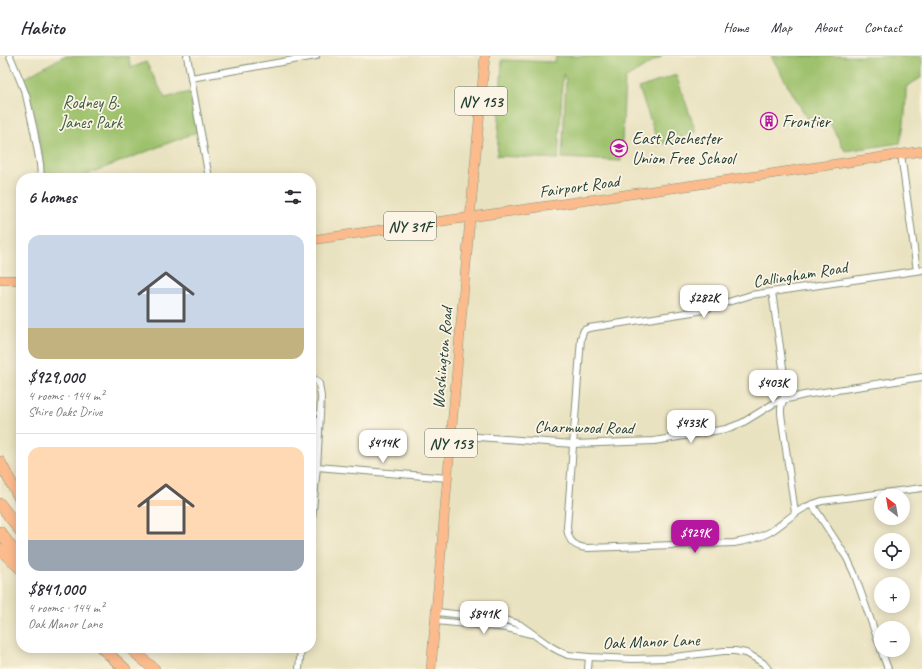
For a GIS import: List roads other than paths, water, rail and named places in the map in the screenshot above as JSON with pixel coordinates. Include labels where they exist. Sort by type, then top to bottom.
[{"type":"highway","points":[[0,462],[16,492]]},
{"type":"highway","points":[[0,504],[16,525]]},
{"type":"highway","points":[[0,532],[16,553]]},
{"type":"highway","points":[[0,549],[16,564]]},
{"type":"highway","points":[[107,653],[124,669]]},
{"type":"highway","points":[[136,653],[154,669]]},
{"type":"main road","name":"NY 153","points":[[470,218],[485,56]]},
{"type":"main road","name":"Fairport Road","points":[[316,239],[922,151]]},
{"type":"main road","name":"Washington Road","points":[[432,669],[470,218]]},
{"type":"main road","points":[[0,280],[16,280]]},
{"type":"street","points":[[10,56],[26,96],[34,131],[41,173]]},
{"type":"street","points":[[187,56],[208,173]]},
{"type":"street","points":[[191,78],[316,56]]},
{"type":"street","points":[[900,154],[920,271]]},
{"type":"street","name":"Callingham Road","points":[[573,444],[581,338],[584,330],[699,311],[751,295],[920,271]]},
{"type":"street","points":[[772,292],[786,388],[781,414],[796,513]]},
{"type":"street","name":"Charmwood Road","points":[[451,435],[573,444],[654,441],[730,428],[742,423],[765,408],[783,400],[814,393],[922,377]]},
{"type":"street","points":[[316,380],[319,384],[321,397],[316,478]]},
{"type":"street","points":[[573,444],[567,533],[572,543],[582,548],[740,542],[759,537],[770,532],[796,513],[812,504],[922,488]]},
{"type":"street","points":[[317,467],[448,478]]},
{"type":"street","points":[[812,504],[847,558],[854,573],[874,630]]},
{"type":"street","name":"Oak Manor Lane","points":[[436,617],[507,628],[535,635],[557,650],[568,655],[633,659],[666,658],[735,651],[746,653],[762,663],[768,669]]},
{"type":"street","points":[[299,669],[301,653]]},
{"type":"street","points":[[588,669],[589,657]]},
{"type":"street","points":[[884,657],[888,669]]},
{"type":"place","name":"Frontier","points":[[769,121]]},
{"type":"place","name":"East Rochester Union Free School","points":[[619,148]]},
{"type":"park label","name":"Rodney B. Janes Park","points":[[91,112]]}]
